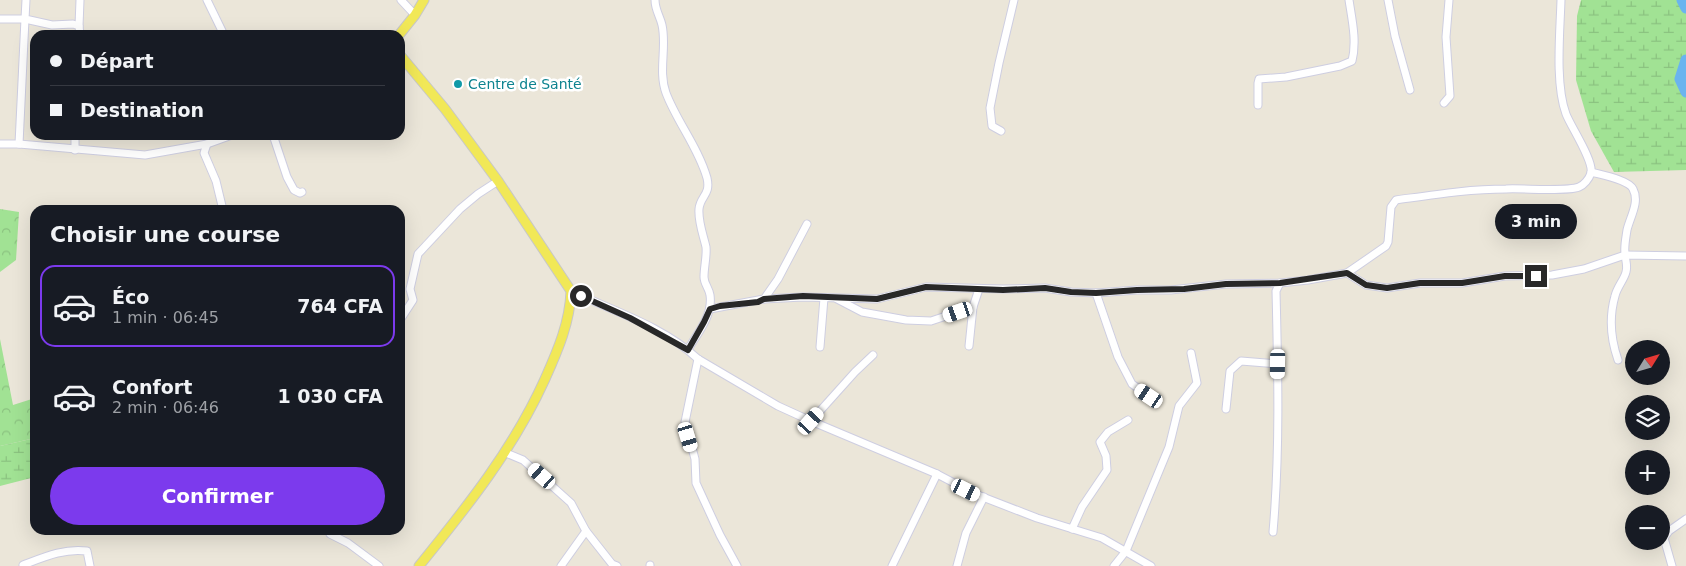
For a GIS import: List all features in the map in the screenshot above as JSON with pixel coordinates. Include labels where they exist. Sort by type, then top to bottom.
[{"type":"main road","points":[[402,30],[424,0]]},
{"type":"main road","points":[[405,61],[445,109],[498,182],[571,291],[570,310],[566,328],[537,396],[506,452],[419,566]]},
{"type":"street","points":[[19,144],[26,0]]},
{"type":"street","points":[[79,30],[80,0]]},
{"type":"street","points":[[207,0],[222,30]]},
{"type":"street","points":[[402,0],[415,14]]},
{"type":"street","points":[[655,0],[655,8],[662,24],[664,51],[662,80],[666,93],[690,138],[708,180],[708,192],[700,203],[699,210],[701,233],[706,247],[704,278],[710,293],[710,309],[688,350]]},
{"type":"street","points":[[1001,131],[992,126],[990,108],[1014,0]]},
{"type":"street","points":[[1258,105],[1259,79],[1286,77],[1340,66],[1352,61],[1354,30],[1349,0]]},
{"type":"street","points":[[1388,0],[1395,36],[1410,90]]},
{"type":"street","points":[[1444,103],[1450,96],[1446,37],[1449,0]]},
{"type":"street","points":[[710,309],[720,306],[758,302],[764,299],[803,296],[824,298],[888,298],[926,287],[979,289],[1045,288],[1096,293],[1178,290],[1226,284],[1280,283],[1347,273],[1386,246],[1391,208],[1396,200],[1440,194],[1504,189],[1578,188],[1588,180],[1592,172],[1590,163],[1566,113],[1562,95],[1560,67],[1561,0]]},
{"type":"street","points":[[0,19],[25,19],[52,25],[74,24],[79,26]]},
{"type":"street","points":[[75,150],[76,140]]},
{"type":"street","points":[[0,144],[145,155],[208,144],[219,140]]},
{"type":"street","points":[[275,140],[287,177],[294,190],[302,192]]},
{"type":"street","points":[[208,144],[204,153],[216,181],[222,205]]},
{"type":"street","points":[[1592,172],[1624,182],[1633,188],[1636,204],[1627,230],[1626,273],[1615,296],[1612,314],[1614,347],[1618,360]]},
{"type":"street","points":[[405,312],[413,300],[410,290],[418,254],[460,209],[478,194],[498,182]]},
{"type":"street","points":[[764,299],[778,279],[808,224]]},
{"type":"street","points":[[1347,273],[1366,285],[1387,288],[1420,283],[1462,283],[1505,276],[1552,275],[1584,270],[1625,255],[1686,256]]},
{"type":"street","points":[[1273,532],[1276,503],[1278,364],[1276,291],[1280,283]]},
{"type":"street","points":[[969,346],[973,307],[979,289]]},
{"type":"street","points":[[571,291],[630,318],[688,350],[698,359],[778,406],[937,474],[984,497],[1037,518],[1102,538],[1150,566]]},
{"type":"street","points":[[1096,293],[1115,348],[1132,384],[1149,396]]},
{"type":"street","points":[[820,347],[824,298]]},
{"type":"street","points":[[836,298],[862,312],[906,320],[931,321],[973,307]]},
{"type":"street","points":[[1114,566],[1126,551],[1169,447],[1179,406],[1197,383],[1191,353]]},
{"type":"street","points":[[811,421],[873,354]]},
{"type":"street","points":[[698,359],[685,422],[694,459],[696,483],[720,535],[737,566]]},
{"type":"street","points":[[1226,409],[1230,371],[1242,361],[1278,364]]},
{"type":"street","points":[[1072,529],[1082,507],[1108,470],[1106,456],[1100,442],[1108,432],[1128,420]]},
{"type":"street","points":[[506,452],[524,460],[571,503],[586,531],[612,564],[617,566]]},
{"type":"street","points":[[892,566],[937,474]]},
{"type":"street","points":[[957,566],[966,533],[984,497]]},
{"type":"street","points":[[1672,566],[1664,538],[1669,531],[1686,519]]},
{"type":"street","points":[[562,566],[586,531]]},
{"type":"street","points":[[332,535],[348,543],[379,566]]},
{"type":"street","points":[[23,565],[49,555],[74,549],[86,552],[90,566]]},
{"type":"green space","points":[[1581,0],[1686,0],[1686,170],[1614,172],[1591,131],[1576,80],[1577,16]]},
{"type":"green space","points":[[0,209],[19,212],[16,260],[0,272]]},
{"type":"green space","points":[[0,339],[13,405],[30,400],[30,439],[0,446]]},
{"type":"green space","points":[[30,439],[30,478],[0,486],[0,446]]},
{"type":"waterway","points":[[1682,0],[1686,8]]},
{"type":"waterway","points":[[1686,60],[1680,79],[1686,92]]},
{"type":"place","name":"Centre de Santé","points":[[458,84]]},
{"type":"route","points":[[581,296],[664,335],[688,350],[710,309],[720,306],[758,302],[764,299],[803,296],[877,299],[888,298],[926,287],[1003,290],[1054,288],[1082,293],[1154,289],[1171,290],[1226,284],[1280,283],[1347,273],[1366,285],[1387,288],[1420,283],[1462,283],[1505,276],[1536,276]]}]
